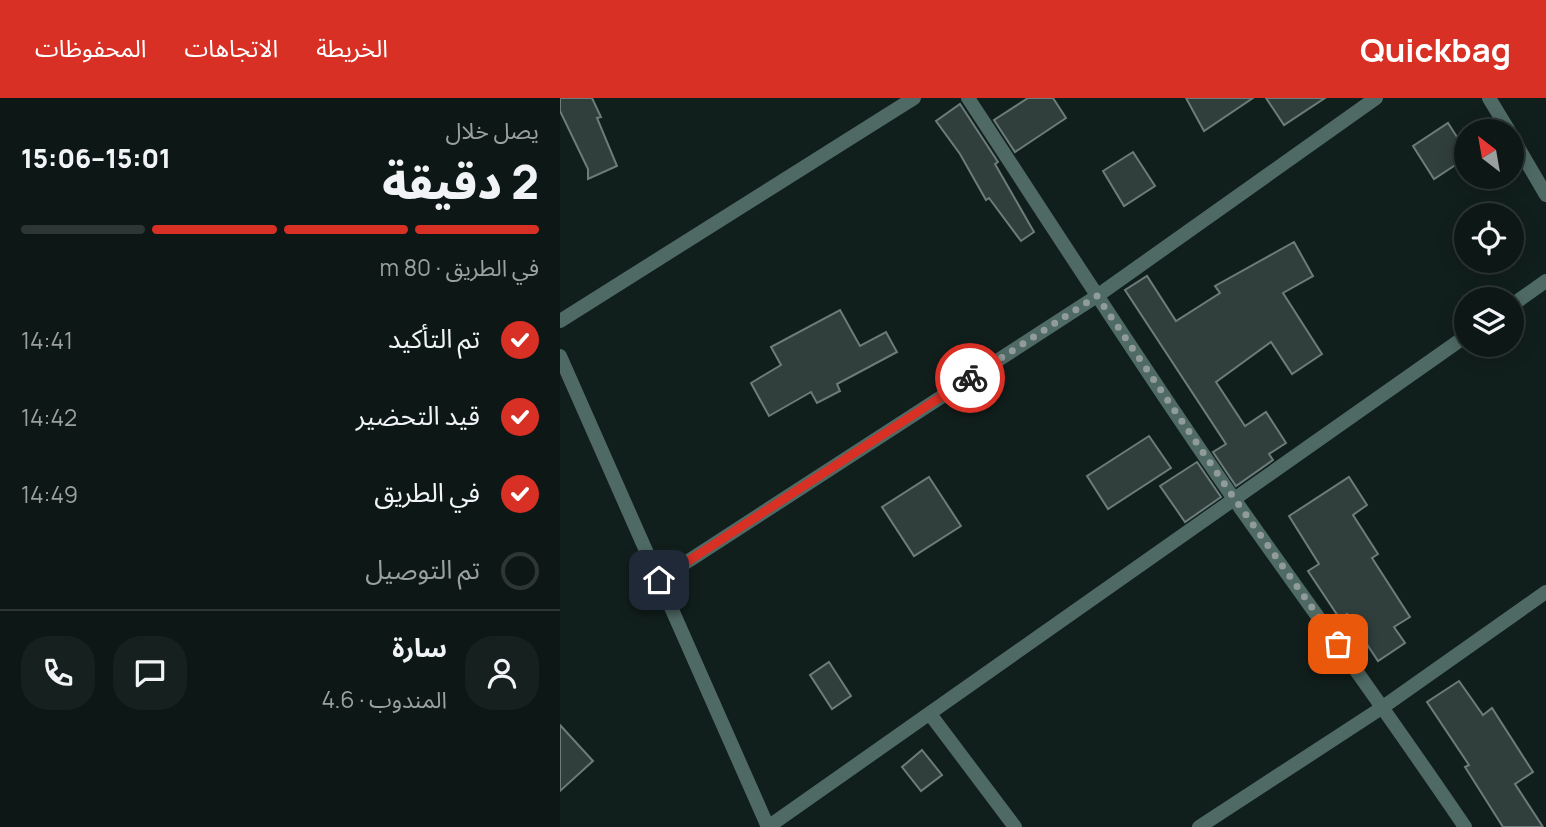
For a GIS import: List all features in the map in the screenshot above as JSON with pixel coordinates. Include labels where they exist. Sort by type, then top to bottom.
[{"type":"street","points":[[560,321],[915,98]]},
{"type":"street","points":[[968,98],[1097,296],[1234,498],[1465,827]]},
{"type":"street","points":[[659,580],[1097,296],[1376,98]]},
{"type":"street","points":[[1489,98],[1502,119]]},
{"type":"street","points":[[1524,157],[1546,195]]},
{"type":"street","points":[[1524,297],[1546,281]]},
{"type":"street","points":[[560,356],[768,827],[1454,344]]},
{"type":"street","points":[[1199,827],[1383,707],[1546,592]]},
{"type":"street","points":[[930,714],[1015,827]]},
{"type":"building","points":[[560,98],[592,98],[601,117],[597,118],[617,166],[588,179],[588,169],[560,111]]},
{"type":"building","points":[[1028,98],[1053,98],[1066,118],[1015,152],[994,120]]},
{"type":"building","points":[[1186,98],[1253,98],[1204,131]]},
{"type":"building","points":[[1266,98],[1325,98],[1284,125]]},
{"type":"building","points":[[960,104],[998,162],[995,164],[1034,232],[1021,241],[989,198],[986,200],[960,154],[936,121]]},
{"type":"building","points":[[1448,123],[1454,132],[1454,166],[1434,179],[1413,146]]},
{"type":"building","points":[[1133,152],[1155,186],[1124,206],[1103,171]]},
{"type":"building","points":[[1294,242],[1313,276],[1283,293],[1322,354],[1292,374],[1271,342],[1216,382],[1245,426],[1266,412],[1286,443],[1269,454],[1273,460],[1236,486],[1213,452],[1226,444],[1125,290],[1147,276],[1176,321],[1220,293],[1215,286]]},
{"type":"building","points":[[840,310],[860,346],[886,332],[897,352],[837,384],[840,391],[817,403],[811,392],[769,416],[751,383],[781,365],[771,347]]},
{"type":"building","points":[[1149,436],[1171,468],[1108,509],[1087,476]]},
{"type":"building","points":[[1197,462],[1221,497],[1185,522],[1160,486]]},
{"type":"building","points":[[929,477],[961,526],[914,556],[882,507]]},
{"type":"building","points":[[1349,477],[1367,505],[1353,515],[1378,554],[1372,558],[1410,617],[1394,627],[1405,643],[1378,661],[1347,614],[1340,619],[1308,571],[1319,564],[1289,516]]},
{"type":"building","points":[[829,662],[851,696],[832,709],[810,675]]},
{"type":"building","points":[[1459,681],[1483,715],[1492,708],[1533,772],[1515,784],[1543,827],[1503,827],[1465,767],[1469,765],[1427,702]]},
{"type":"building","points":[[560,725],[593,761],[560,791]]},
{"type":"building","points":[[922,750],[942,775],[921,791],[902,767]]},
{"type":"way so far","points":[[970,378],[1097,296],[1234,498],[1338,644]]},
{"type":"route","points":[[659,580],[970,378]]}]
